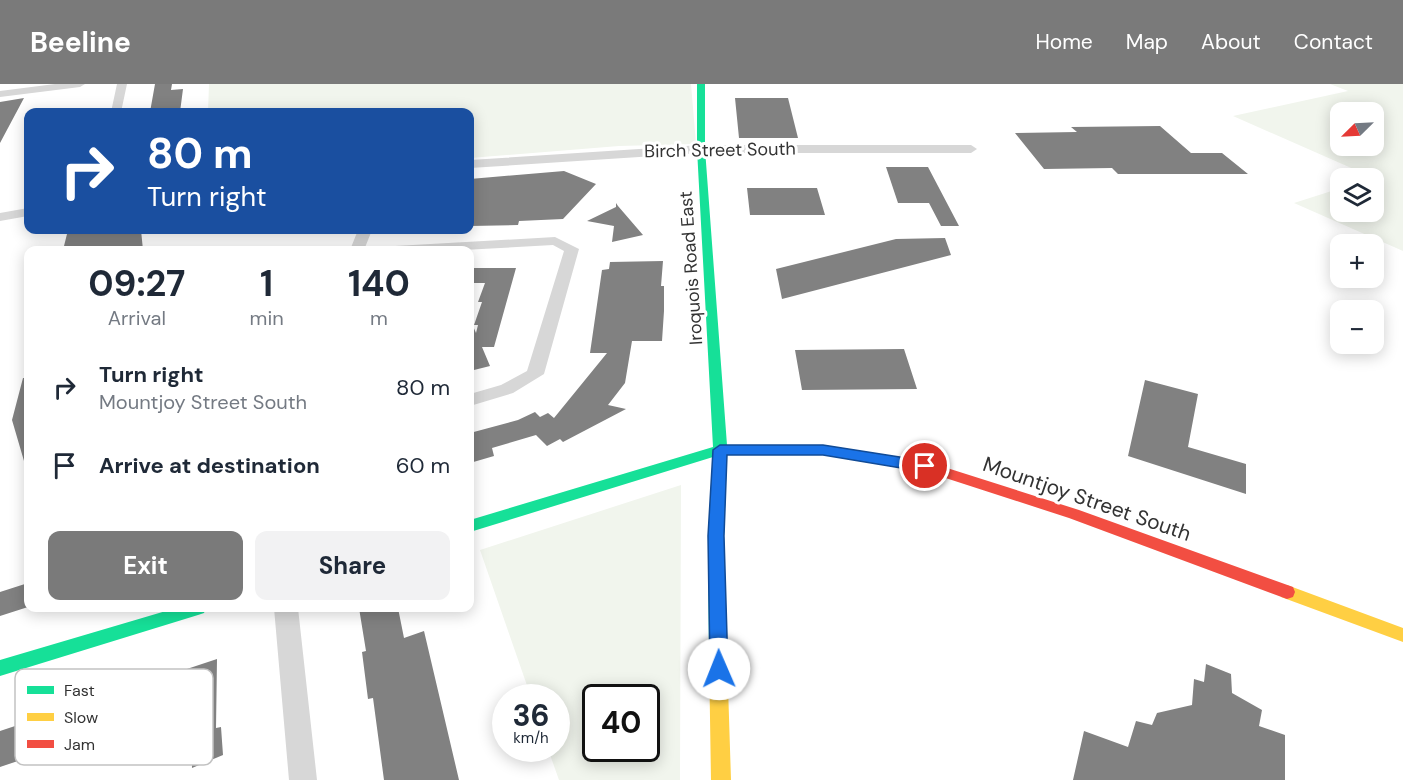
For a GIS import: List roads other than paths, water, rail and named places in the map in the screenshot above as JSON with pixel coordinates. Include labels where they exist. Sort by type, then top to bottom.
[{"type":"street","points":[[0,94],[80,84]]},
{"type":"street","points":[[117,108],[122,84]]},
{"type":"street","name":"Iroquois Road East","points":[[702,84],[701,149],[720,450],[716,536],[721,780]]},
{"type":"street","name":"Birch Street South","points":[[474,164],[608,153],[701,149],[971,149]]},
{"type":"street","points":[[0,217],[24,213]]},
{"type":"street","points":[[466,246],[555,241],[572,249],[535,374],[507,389],[474,399]]},
{"type":"street","name":"Mountjoy Street South","points":[[474,525],[720,450],[823,450],[914,463],[1074,514],[1403,635]]},
{"type":"street","points":[[0,668],[185,612]]},
{"type":"street","points":[[286,612],[303,780]]}]
